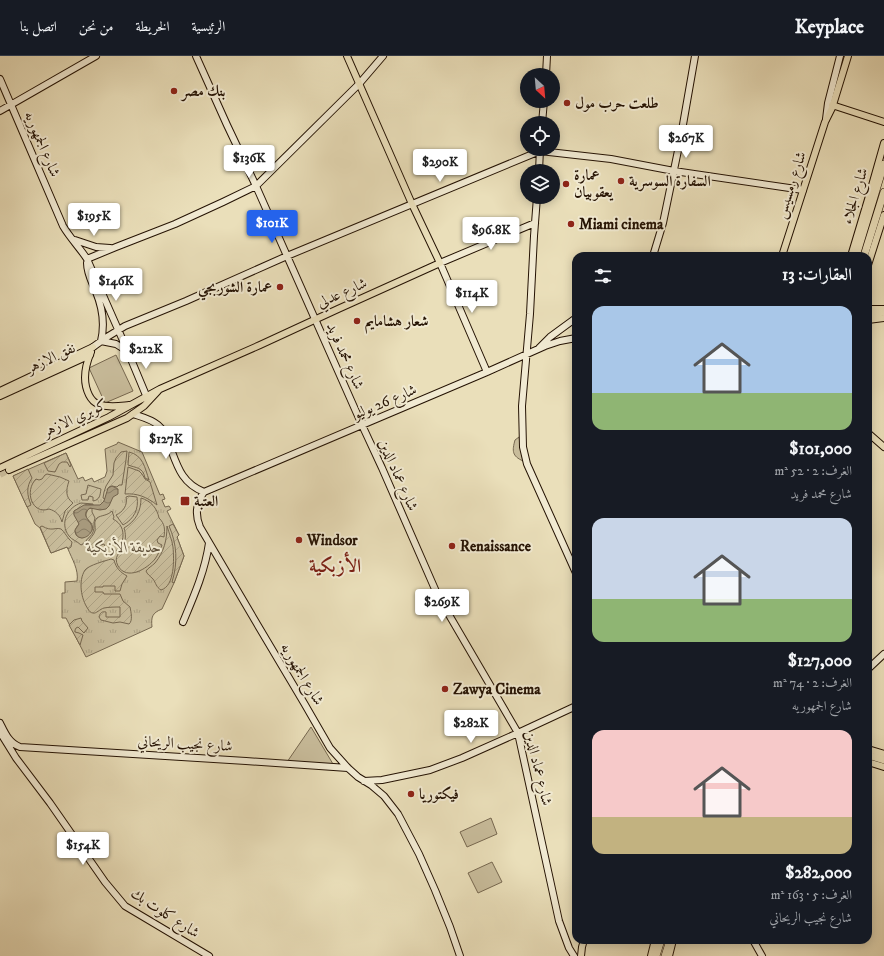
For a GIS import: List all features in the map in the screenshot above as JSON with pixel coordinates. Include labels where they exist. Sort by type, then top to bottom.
[{"type":"highway","points":[[857,252],[884,164]]},
{"type":"highway","points":[[865,252],[884,192]]},
{"type":"highway","points":[[872,314],[884,312]]},
{"type":"highway","points":[[872,757],[884,760]]},
{"type":"highway","points":[[656,956],[660,944]]},
{"type":"highway","points":[[665,956],[669,944]]},
{"type":"main road","points":[[346,56],[440,263]]},
{"type":"main road","name":"شارع رمسيس","points":[[783,252],[848,56]]},
{"type":"main road","points":[[832,105],[884,122]]},
{"type":"main road","name":"شارع الجلاء","points":[[852,252],[884,143]]},
{"type":"main road","points":[[872,252],[884,215]]},
{"type":"main road","name":"شارع عدلي","points":[[148,399],[160,388],[260,345],[440,263]]},
{"type":"main road","points":[[872,309],[884,309]]},
{"type":"main road","points":[[872,320],[884,318]]},
{"type":"main road","points":[[94,347],[85,369],[86,388],[93,402],[108,406],[131,405]]},
{"type":"main road","points":[[0,391],[94,347]]},
{"type":"main road","name":"نفق الازهر","points":[[0,396],[90,355]]},
{"type":"main road","points":[[8,468],[120,421],[133,414],[148,399]]},
{"type":"main road","name":"كوبري الازهر","points":[[0,468],[8,468],[131,405],[148,399]]},
{"type":"main road","points":[[872,436],[884,447]]},
{"type":"main road","points":[[872,750],[884,754]]},
{"type":"main road","points":[[872,763],[884,767]]},
{"type":"main road","points":[[581,956],[583,944]]},
{"type":"main road","points":[[651,956],[654,944]]},
{"type":"main road","points":[[669,956],[672,944]]},
{"type":"street","points":[[0,111],[96,56]]},
{"type":"street","name":"شارع محمد فريد","points":[[196,56],[226,125],[256,186],[362,425]]},
{"type":"street","points":[[87,259],[175,224],[256,186],[359,84],[383,56]]},
{"type":"street","points":[[546,68],[547,56]]},
{"type":"street","points":[[655,252],[662,228],[674,171],[695,56]]},
{"type":"street","name":"شارع رمسيس","points":[[825,122],[828,103],[840,56]]},
{"type":"street","name":"شارع الجمهوريه","points":[[0,79],[63,226],[68,235],[74,240],[87,259],[148,399]]},
{"type":"street","points":[[560,153],[611,159],[674,171],[803,190]]},
{"type":"street","points":[[94,347],[118,330],[287,256],[526,156]]},
{"type":"street","points":[[536,204],[530,314],[522,406],[523,447],[526,460],[572,564]]},
{"type":"street","name":"شارع عدلي","points":[[440,263],[535,223]]},
{"type":"street","points":[[74,240],[96,247],[112,248]]},
{"type":"street","name":"شارع الجمهوريه","points":[[87,259],[89,275],[103,314],[104,325],[101,341]]},
{"type":"street","points":[[440,263],[487,372]]},
{"type":"street","points":[[538,349],[550,337],[572,321]]},
{"type":"street","name":"شارع 26 يوليو","points":[[204,492],[538,349],[560,341],[572,339]]},
{"type":"street","points":[[101,341],[116,344],[128,352]]},
{"type":"street","points":[[133,414],[150,419],[159,426],[166,434],[182,476],[192,486],[204,492]]},
{"type":"street","name":"شارع عماد الدين","points":[[362,425],[438,596],[518,734],[559,921],[569,948],[574,956]]},
{"type":"street","name":"شارع الجمهوريه","points":[[204,492],[199,500],[197,509],[197,518],[200,527],[335,755],[348,768],[377,790],[398,814],[435,890],[460,956]]},
{"type":"street","points":[[183,622],[201,578],[210,543]]},
{"type":"street","points":[[872,665],[884,654]]},
{"type":"street","points":[[364,781],[382,780],[430,770],[518,734],[572,708]]},
{"type":"street","points":[[0,723],[10,740],[20,747],[19,758],[21,765]]},
{"type":"street","name":"شارع كلوت بك","points":[[0,732],[16,758],[50,803],[105,882],[125,906],[209,956]]},
{"type":"street","name":"شارع نجيب الريحاني","points":[[20,747],[348,768]]},
{"type":"street","points":[[755,944],[762,956]]},
{"type":"green space","points":[[116,355],[133,391],[105,403],[89,368]]},
{"type":"green space","points":[[519,437],[523,461],[515,455],[513,450],[515,440]]},
{"type":"green space","name":"حديقة الأزبكية","points":[[118,442],[142,452],[160,495],[163,494],[165,499],[162,500],[165,507],[169,506],[171,509],[167,511],[179,535],[177,537],[184,556],[162,609],[156,612],[153,616],[152,627],[86,657],[66,618],[62,618],[62,593],[65,593],[65,582],[77,581],[75,565],[67,547],[51,553],[40,528],[35,524],[13,476],[66,453],[78,479],[83,477],[85,481],[92,478],[94,482],[105,477],[107,471],[105,449],[117,444]]},
{"type":"green space","points":[[127,451],[122,485],[117,487],[109,487],[105,499],[103,498],[104,492],[113,475],[116,458],[121,452]]},
{"type":"green space","points":[[129,452],[137,456],[143,463],[149,480],[145,478],[141,470],[128,465]]},
{"type":"green space","points":[[66,453],[71,465],[70,467],[67,462],[62,462],[59,464],[55,472],[48,471],[44,463]]},
{"type":"green space","points":[[128,467],[139,471],[145,479],[150,482],[157,505],[142,496],[125,494]]},
{"type":"green space","points":[[28,469],[32,478],[28,491],[31,505],[27,507],[13,476]]},
{"type":"green space","points":[[47,474],[69,481],[67,496],[73,503],[65,511],[62,522],[56,512],[49,509],[38,509],[34,505],[30,495],[32,484],[36,479],[42,479]]},
{"type":"green space","points":[[88,485],[101,489],[97,500],[93,501],[93,497],[89,496],[88,500],[82,500],[81,495],[86,494]]},
{"type":"green space","points":[[126,497],[137,497],[137,506],[133,517],[123,525],[116,515],[124,508]]},
{"type":"green space","points":[[141,498],[151,503],[157,511],[163,525],[164,537],[160,536],[157,540],[158,543],[162,545],[157,556],[151,563],[137,572],[126,573],[118,566],[116,560],[125,542],[124,528],[135,519],[139,511]]},
{"type":"green space","points":[[81,503],[93,504],[93,505],[87,504],[74,511],[79,523],[75,531],[77,536],[82,538],[89,534],[93,528],[86,516],[88,509],[92,508],[95,518],[94,528],[92,533],[85,543],[81,545],[69,536],[66,531],[65,521],[66,516],[72,508]]},
{"type":"green space","points":[[112,511],[114,517],[113,519],[121,527],[123,537],[119,548],[111,555],[108,554],[104,544],[90,549],[88,542],[94,534],[97,518]]},
{"type":"green space","points":[[173,524],[179,535],[177,537],[184,556],[174,583],[172,582],[176,554],[174,540],[169,526]]},
{"type":"green space","points":[[42,526],[48,529],[61,529],[72,542],[71,547],[51,553],[40,527]]},
{"type":"green space","points":[[167,526],[173,547],[173,572],[169,583],[161,590],[146,571],[155,563],[163,550],[166,541]]},
{"type":"green space","points":[[111,559],[114,560],[119,570],[127,576],[120,591],[115,591],[115,586],[103,586],[95,587],[95,592],[103,592],[104,594],[120,594],[123,601],[130,607],[131,619],[129,624],[120,622],[113,623],[101,620],[99,617],[103,612],[106,612],[106,617],[120,617],[120,607],[104,608],[92,613],[86,605],[82,595],[81,585],[85,570],[93,565]]},
{"type":"green space","points":[[81,618],[88,628],[84,633],[78,627],[75,630],[75,632],[83,635],[80,645],[69,625],[74,620]]},
{"type":"green space","points":[[311,727],[333,764],[287,762]]},
{"type":"green space","points":[[491,818],[497,834],[467,847],[460,832]]},
{"type":"green space","points":[[492,862],[502,882],[478,893],[468,873]]},
{"type":"water","points":[[112,486],[118,489],[118,494],[113,497],[106,509],[100,510],[90,508],[87,511],[86,516],[91,524],[92,530],[86,537],[80,538],[76,534],[75,530],[79,524],[74,515],[74,511],[84,505],[100,505],[104,501],[108,488]]},
{"type":"tunnel","points":[[0,475],[9,470]]},
{"type":"place","name":"بنك مصر","points":[[174,91]]},
{"type":"place","name":"طلعت حرب مول","points":[[567,103]]},
{"type":"place","name":"السفارة السوسرية","points":[[621,181]]},
{"type":"place","name":"عمارة يعقوبيان","points":[[566,184]]},
{"type":"place","name":"Miami cinema","points":[[571,224]]},
{"type":"place","name":"عمارة الشوربجي","points":[[280,287]]},
{"type":"place","name":"شعار هشامايم","points":[[357,321]]},
{"type":"place","name":"العتبة","points":[[185,501]]},
{"type":"place","name":"Windsor","points":[[299,540]]},
{"type":"place","name":"Renaissance","points":[[452,546]]},
{"type":"place","name":"Zawya Cinema","points":[[445,689]]},
{"type":"place","name":"فيكتوريا","points":[[411,794]]},
{"type":"district","name":"الأزبكية","points":[[335,566]]}]
